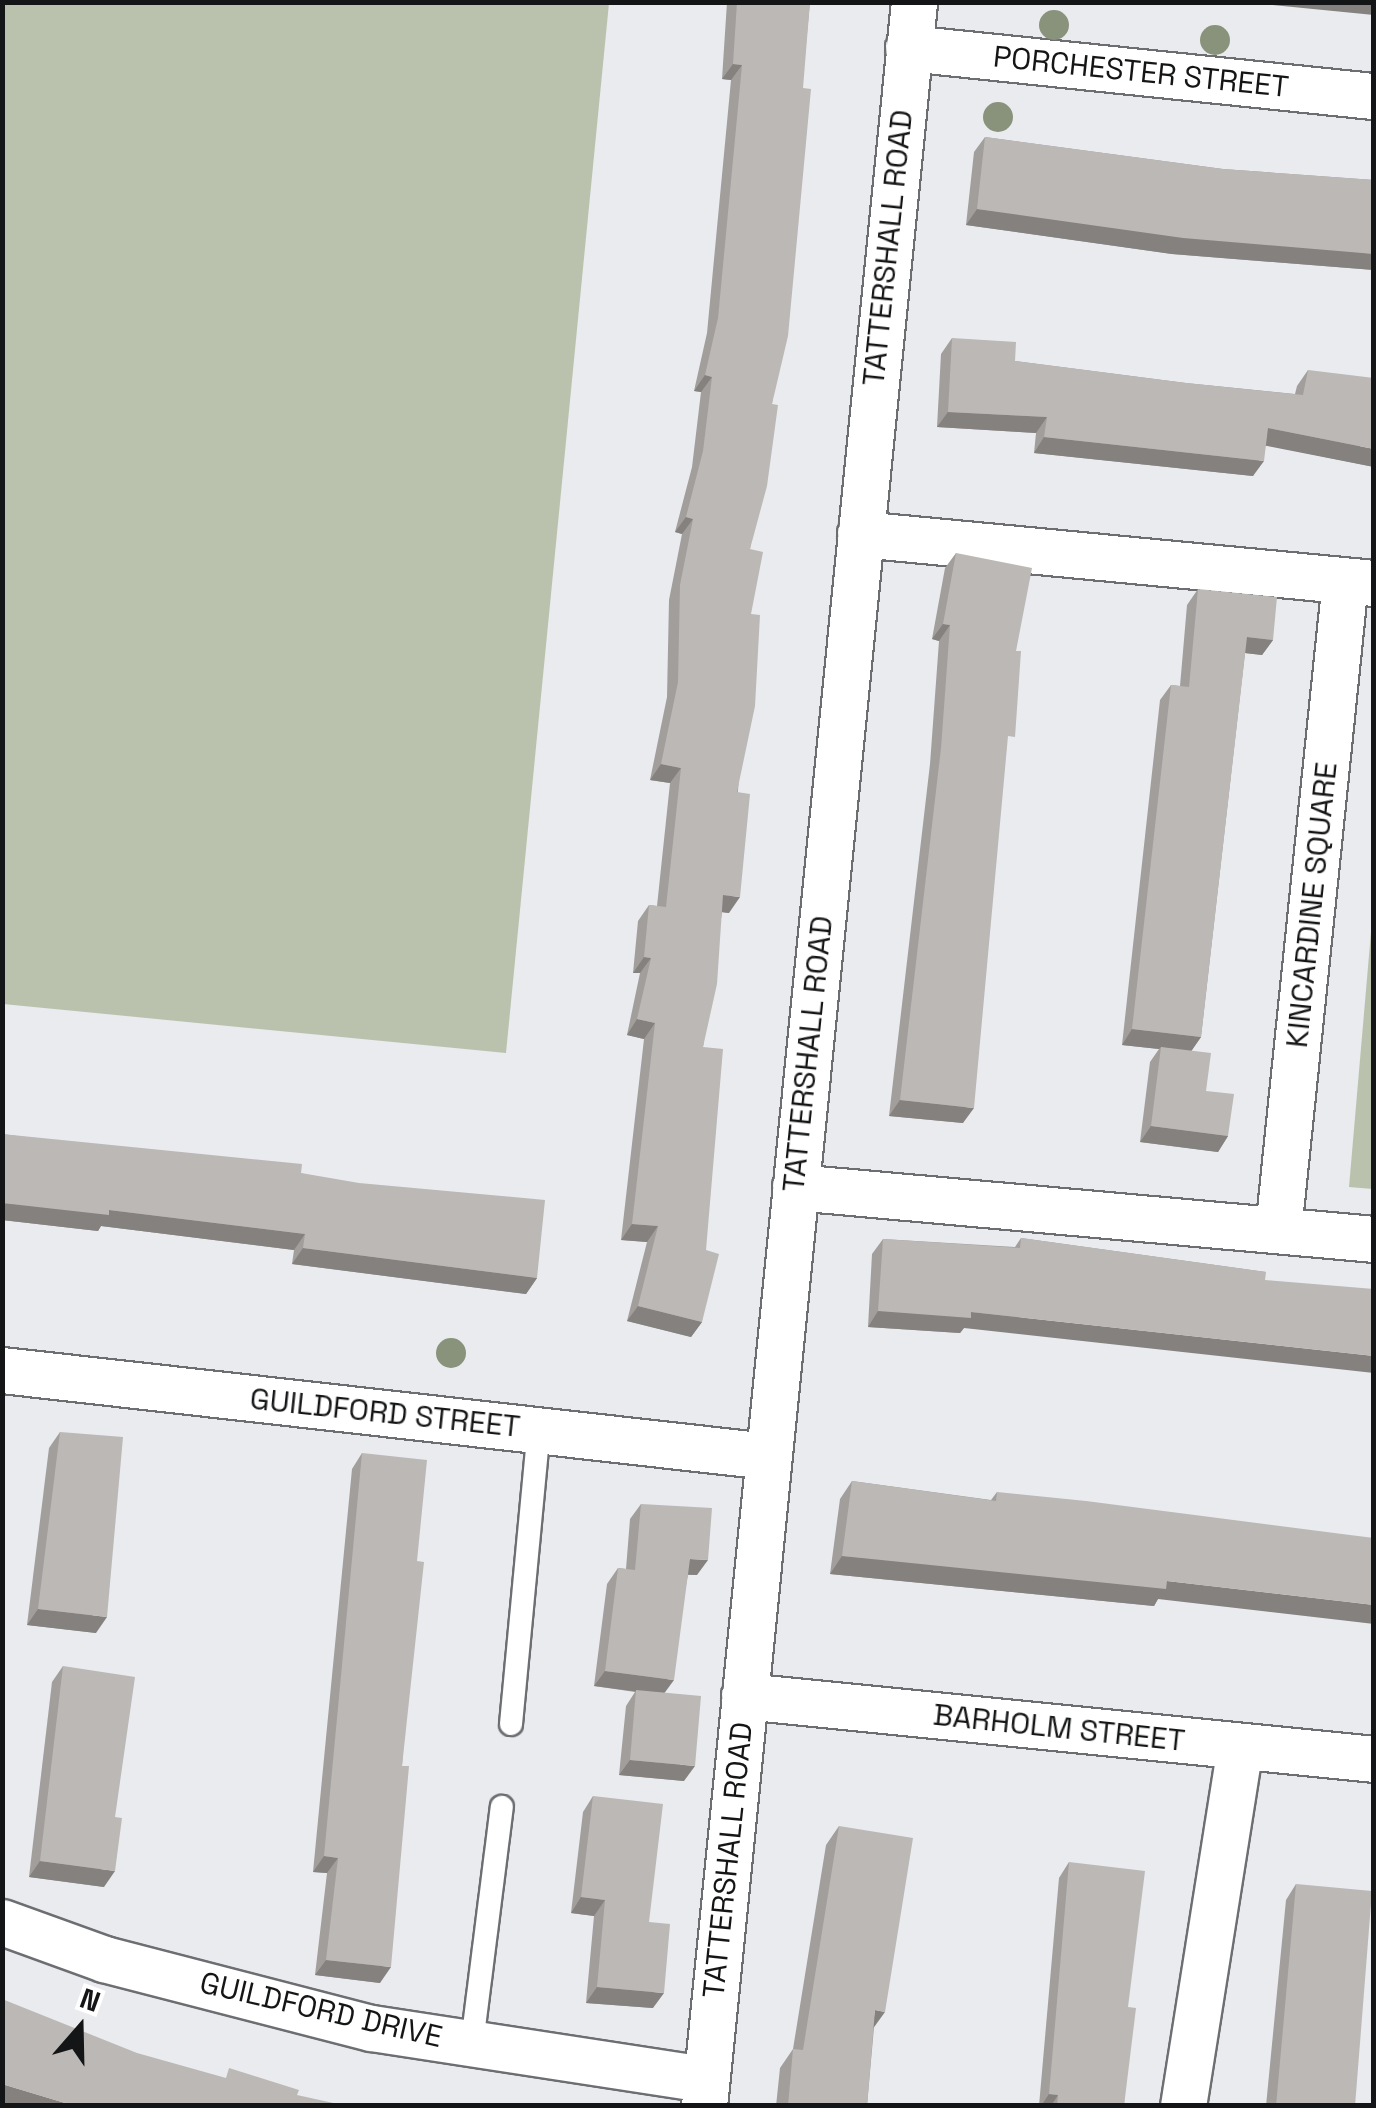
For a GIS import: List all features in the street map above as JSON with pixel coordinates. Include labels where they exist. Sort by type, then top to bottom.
[{"type":"street","name":"TATTERSHALL ROAD","points":[[705,2092],[914,2]]},
{"type":"street","name":"PORCHESTER STREET","points":[[908,48],[1374,96]]},
{"type":"street","name":"KINCARDINE SQUARE","points":[[860,534],[1359,582],[1278,1230]]},
{"type":"street","points":[[795,1187],[1374,1239]]},
{"type":"street","name":"GUILDFORD STREET","points":[[2,1370],[768,1456]]},
{"type":"street","name":"BARHOLM STREET","points":[[744,1696],[1374,1759]]},
{"type":"street","points":[[1183,2106],[1240,1746]]},
{"type":"street","name":"GUILDFORD DRIVE","points":[[2,1922],[104,1959],[352,2023],[472,2043],[705,2092]]},
{"type":"lane","points":[[511,1724],[539,1430]]},
{"type":"lane","points":[[472,2043],[502,1807]]},
{"type":"green space","points":[[2,3],[609,3],[506,1053],[3,1004]]},
{"type":"green space","points":[[1373,909],[1373,1189],[1349,1187]]},
{"type":"building","points":[[737,2],[810,2],[803,88],[811,89],[788,336],[772,404],[778,405],[767,486],[750,549],[763,552],[751,614],[760,615],[755,706],[737,792],[750,794],[740,897],[723,895],[717,984],[703,1047],[723,1049],[706,1250],[719,1254],[702,1322],[638,1306],[658,1226],[632,1224],[655,1023],[637,1019],[651,958],[644,957],[649,905],[666,907],[681,768],[661,764],[678,682],[680,585],[693,519],[686,517],[703,451],[712,377],[705,375],[718,318],[742,65],[733,64]]},
{"type":"building","points":[[985,137],[1223,169],[1374,180],[1374,254],[1183,238],[977,209]]},
{"type":"building","points":[[952,338],[1016,342],[1015,361],[1303,395],[1308,370],[1374,378],[1374,449],[1268,428],[1264,461],[1044,437],[1047,417],[948,412]]},
{"type":"building","points":[[956,553],[1032,568],[1016,651],[1021,651],[1015,737],[1008,736],[974,1108],[900,1100],[941,748],[950,625],[943,624]]},
{"type":"building","points":[[1198,589],[1277,597],[1273,640],[1247,637],[1201,1037],[1132,1029],[1171,685],[1189,687]]},
{"type":"building","points":[[1161,1047],[1211,1053],[1206,1091],[1234,1094],[1228,1136],[1151,1126]]},
{"type":"building","points":[[2,1134],[302,1164],[301,1173],[359,1183],[545,1200],[537,1278],[303,1248],[305,1234],[109,1210],[109,1215],[2,1203]]},
{"type":"building","points":[[1021,1238],[1266,1272],[1265,1280],[1374,1289],[1374,1356],[971,1312],[971,1318],[878,1311],[883,1239],[1020,1248]]},
{"type":"building","points":[[60,1432],[123,1437],[107,1617],[38,1609]]},
{"type":"building","points":[[362,1453],[427,1460],[417,1561],[424,1562],[402,1766],[409,1766],[391,1967],[326,1960],[338,1858],[324,1856]]},
{"type":"building","points":[[852,1481],[996,1501],[997,1492],[1086,1501],[1374,1538],[1374,1605],[1167,1581],[1166,1589],[842,1556]]},
{"type":"building","points":[[641,1504],[712,1508],[708,1560],[690,1559],[674,1680],[605,1671],[618,1568],[635,1570]]},
{"type":"building","points":[[63,1666],[135,1677],[115,1817],[122,1818],[115,1871],[40,1861]]},
{"type":"building","points":[[636,1690],[701,1696],[695,1766],[630,1760]]},
{"type":"building","points":[[593,1796],[663,1804],[649,1922],[670,1924],[664,1993],[597,1987],[605,1900],[581,1897]]},
{"type":"building","points":[[839,1826],[913,1838],[885,2012],[875,2010],[867,2106],[788,2106],[793,2049],[803,2050]]},
{"type":"building","points":[[1069,1862],[1145,1871],[1128,2007],[1136,2008],[1124,2106],[1057,2106],[1058,2095],[1049,2094]]},
{"type":"building","points":[[1296,1884],[1372,1891],[1355,2106],[1276,2106]]},
{"type":"building","points":[[2,1999],[137,2053],[226,2078],[229,2068],[299,2090],[297,2095],[347,2106],[75,2106],[5,2085]]}]
